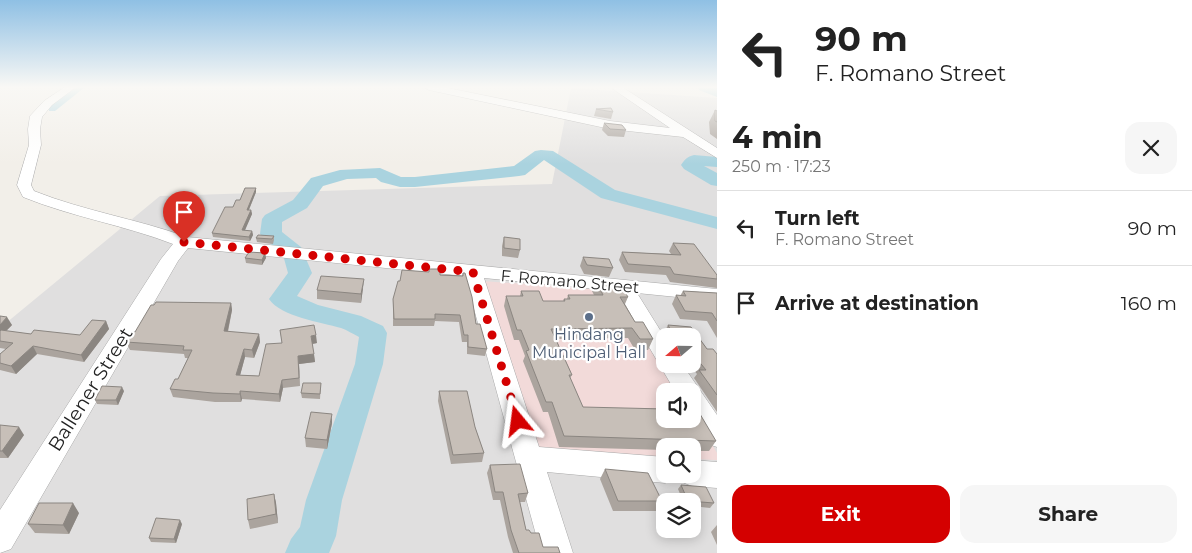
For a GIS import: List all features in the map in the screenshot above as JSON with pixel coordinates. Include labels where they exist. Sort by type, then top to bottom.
[{"type":"street","name":"F. Romano Street","points":[[39,113],[36,116],[34,129],[35,145],[24,185],[28,194],[54,206],[156,231],[184,242],[717,295]]},
{"type":"street","points":[[552,113],[610,125],[686,134]]},
{"type":"street","points":[[654,113],[717,154]]},
{"type":"street","name":"Ballener Street","points":[[0,538],[170,259],[184,242]]},
{"type":"street","points":[[473,272],[557,553]]},
{"type":"street","points":[[622,285],[656,341]]},
{"type":"street","points":[[701,412],[717,436]]},
{"type":"street","points":[[529,458],[656,469]]},
{"type":"street","points":[[701,474],[717,475]]},
{"type":"shaded area","points":[[566,113],[717,113],[717,553],[0,553],[0,328],[160,196],[552,184]]},
{"type":"shaded area","points":[[481,281],[618,290],[656,353],[656,373],[668,373],[674,383],[656,383],[656,428],[701,428],[701,426],[717,453],[717,460],[701,459],[701,438],[656,438],[656,458],[534,452]]},
{"type":"building","points":[[715,113],[717,113],[717,122],[715,121]]},
{"type":"building","points":[[604,123],[622,125],[626,130],[610,129]]},
{"type":"building","points":[[245,188],[256,188],[247,210],[251,210],[242,230],[252,231],[249,237],[212,233],[225,207],[233,207],[236,200],[240,200]]},
{"type":"building","points":[[258,235],[274,236],[272,239],[256,238]]},
{"type":"building","points":[[504,237],[520,239],[520,250],[504,248]]},
{"type":"building","points":[[673,243],[694,244],[717,275],[717,279],[674,274],[670,267],[628,264],[622,252],[681,255]]},
{"type":"building","points":[[249,252],[265,253],[262,260],[245,258]]},
{"type":"building","points":[[583,257],[609,259],[613,268],[587,265]]},
{"type":"building","points":[[429,269],[440,269],[440,275],[463,276],[463,273],[465,273],[472,297],[476,324],[480,324],[487,349],[468,347],[468,335],[464,335],[460,315],[435,314],[435,319],[394,319],[393,299],[402,270],[429,272]]},
{"type":"building","points":[[321,276],[364,279],[361,294],[317,290]]},
{"type":"building","points":[[596,281],[619,283],[628,297],[620,297],[635,322],[643,322],[653,339],[640,339],[632,328],[551,329],[572,375],[569,375],[583,407],[656,409],[656,428],[701,428],[701,416],[716,441],[701,441],[701,438],[656,439],[564,436],[552,402],[546,402],[526,351],[529,350],[521,330],[517,330],[506,296],[523,296],[521,291],[539,291],[543,301],[565,301],[564,299],[570,299],[568,295],[603,295]]},
{"type":"building","points":[[683,291],[717,293],[717,321],[712,313],[685,311],[676,295],[686,296]]},
{"type":"building","points":[[156,302],[231,303],[224,331],[259,334],[252,350],[244,349],[236,375],[259,376],[266,344],[282,343],[280,330],[314,325],[316,335],[311,336],[314,354],[298,356],[299,378],[282,380],[279,394],[240,391],[240,394],[213,393],[170,389],[175,379],[178,379],[192,350],[183,350],[184,346],[126,342],[135,332],[151,305],[154,305]]},
{"type":"building","points":[[0,316],[7,317],[0,325]]},
{"type":"building","points":[[92,320],[106,321],[81,355],[33,346],[11,366],[0,363],[0,354],[13,343],[0,341],[1,330],[31,334],[34,330],[80,335]]},
{"type":"building","points":[[668,325],[692,328],[670,328]]},
{"type":"building","points":[[701,341],[707,349],[713,349],[717,354],[717,395],[701,373],[701,370],[706,370],[701,364]]},
{"type":"building","points":[[303,383],[321,383],[320,394],[301,393]]},
{"type":"building","points":[[102,386],[122,387],[116,400],[95,400]]},
{"type":"building","points":[[439,391],[467,391],[475,427],[484,453],[453,455]]},
{"type":"building","points":[[311,412],[332,414],[327,440],[305,438]]},
{"type":"building","points":[[0,425],[19,427],[2,451],[0,451]]},
{"type":"building","points":[[520,464],[528,493],[518,494],[526,530],[529,530],[531,533],[539,533],[543,547],[558,547],[560,553],[519,553],[511,530],[503,492],[495,492],[490,465]]},
{"type":"building","points":[[605,469],[648,473],[658,493],[656,493],[656,501],[618,501]]},
{"type":"building","points":[[681,485],[706,487],[714,503],[701,502],[701,493],[684,493]]},
{"type":"building","points":[[274,494],[276,514],[248,520],[247,499]]},
{"type":"building","points":[[39,503],[73,503],[63,525],[28,524]]},
{"type":"building","points":[[156,518],[180,520],[174,539],[149,538]]},
{"type":"waterway","points":[[293,252],[271,234],[272,219],[300,204],[317,182],[346,174],[380,173],[387,178],[400,182],[415,182],[519,171],[541,155],[547,155],[561,163],[608,194],[717,223]]},
{"type":"waterway","points":[[717,162],[694,160],[690,165],[717,181]]},
{"type":"waterway","points":[[294,255],[300,273],[282,299],[311,312],[352,322],[373,333],[369,364],[324,500],[317,536],[305,553]]},
{"type":"place","name":"Hindang Municipal Hall","points":[[589,317]]},
{"type":"route","points":[[184,242],[473,272],[518,421]]}]
